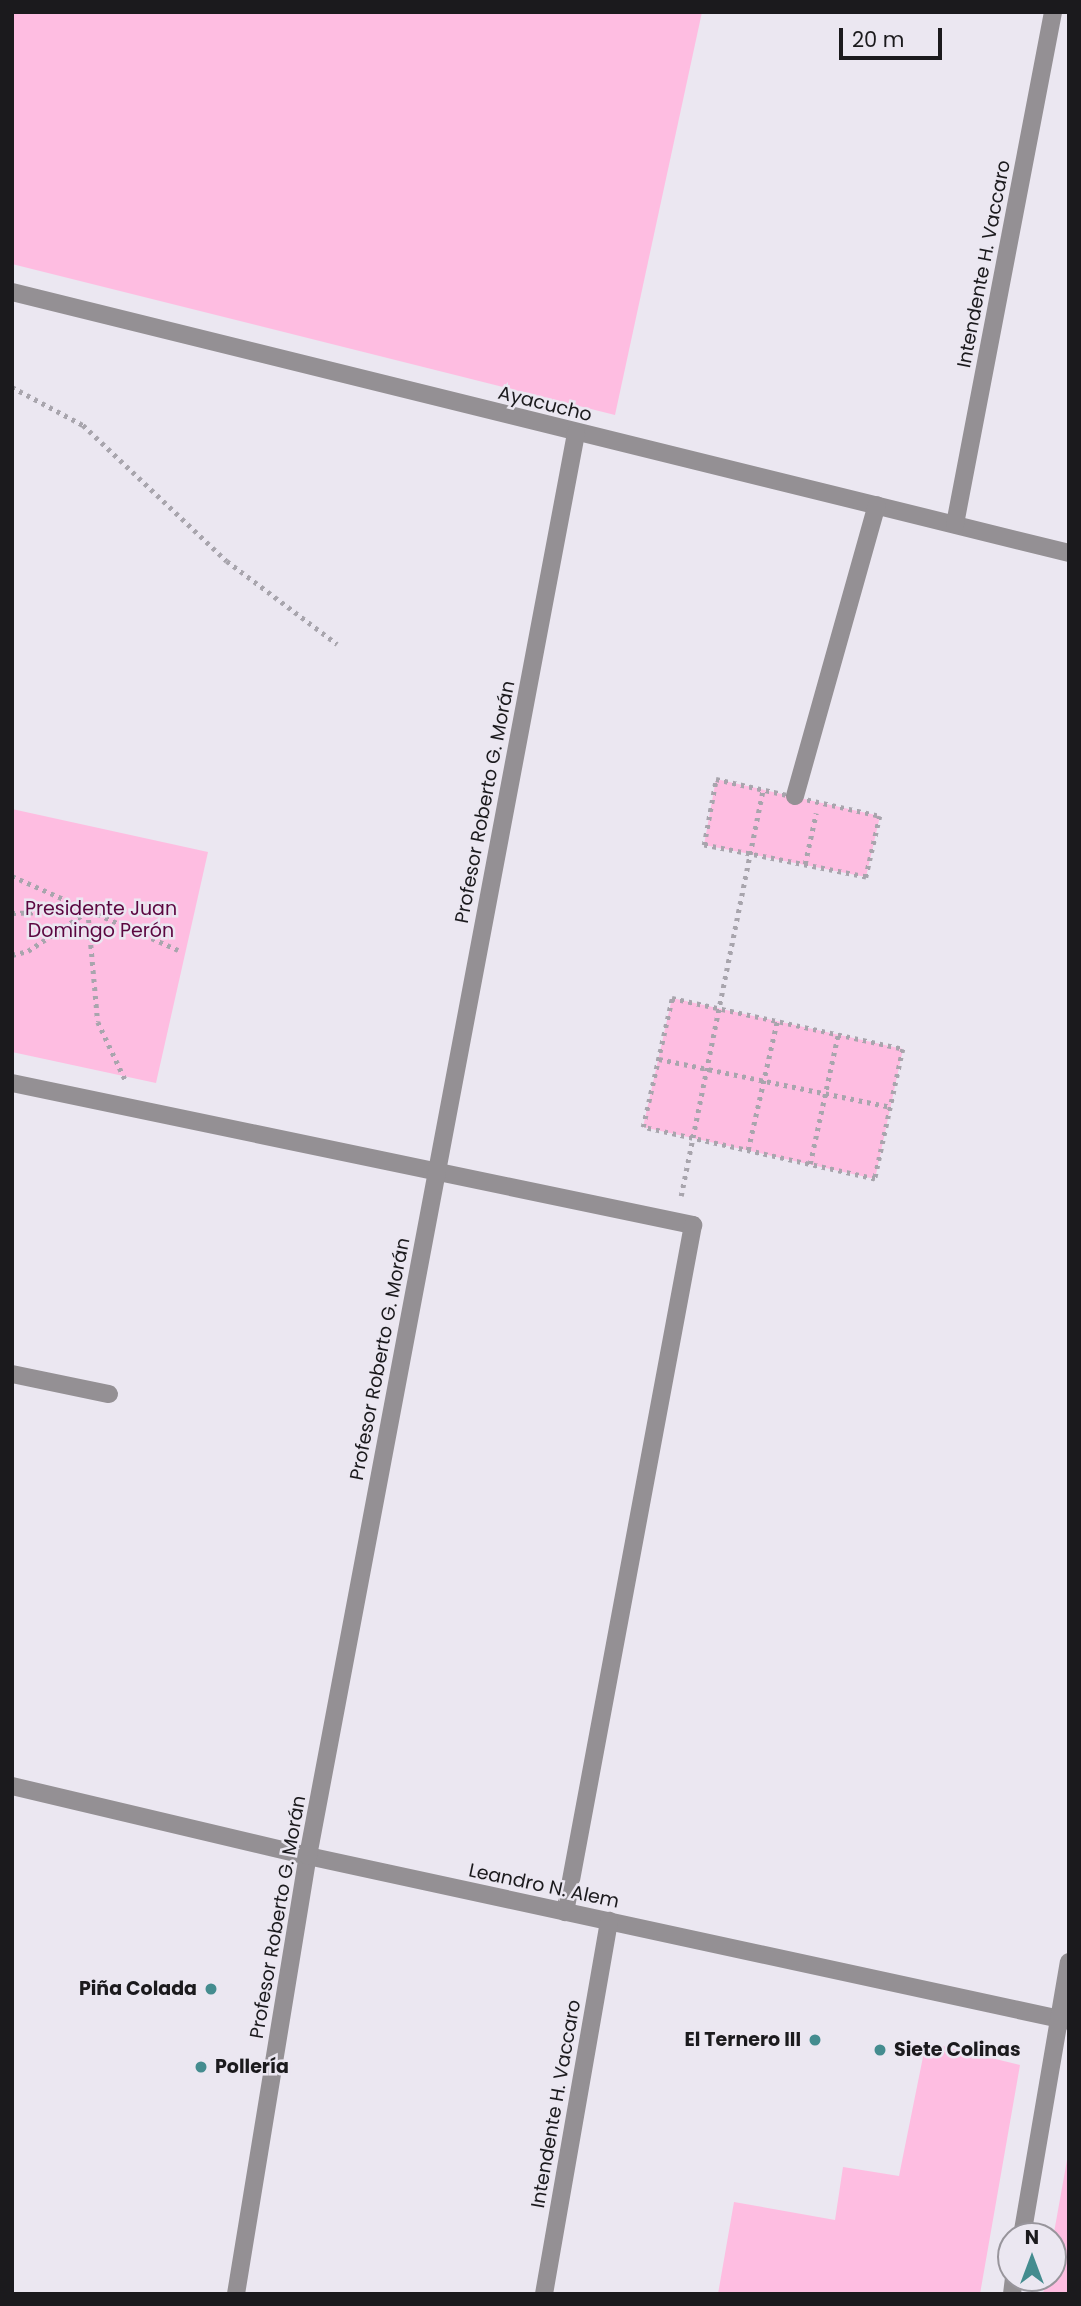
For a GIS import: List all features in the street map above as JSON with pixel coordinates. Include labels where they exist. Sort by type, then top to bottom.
[{"type":"street","name":"Intendente H. Vaccaro","points":[[955,524],[1054,12]]},
{"type":"street","name":"Ayacucho","points":[[12,292],[1069,553]]},
{"type":"street","name":"Profesor Roberto G. Morán","points":[[236,2294],[308,1856],[576,433]]},
{"type":"street","points":[[795,796],[877,505]]},
{"type":"street","points":[[12,1083],[693,1225],[565,1912]]},
{"type":"street","points":[[12,1374],[109,1394]]},
{"type":"street","name":"Leandro N. Alem","points":[[12,1786],[308,1856],[1064,2020]]},
{"type":"street","name":"Intendente H. Vaccaro","points":[[544,2294],[608,1921]]},
{"type":"street","points":[[1024,2222],[1064,2020],[1069,1962]]},
{"type":"path","points":[[12,387],[83,425],[227,561],[337,644]]},
{"type":"path","points":[[676,1221],[692,1138],[719,1009],[750,854],[763,788],[716,779],[704,845],[750,854],[805,864],[866,877],[880,816],[818,802],[805,864]]},
{"type":"path","points":[[12,876],[178,950]]},
{"type":"path","points":[[12,913],[88,911]]},
{"type":"path","points":[[12,955],[28,951],[88,911]]},
{"type":"path","points":[[88,911],[98,1022],[139,1108]]},
{"type":"path","points":[[672,998],[719,1009],[903,1049],[875,1179],[643,1127],[672,998]]},
{"type":"path","points":[[748,1150],[777,1021]]},
{"type":"path","points":[[810,1164],[838,1035]]},
{"type":"path","points":[[659,1059],[891,1107]]},
{"type":"green space","points":[[12,12],[702,12],[615,415],[12,264]]},
{"type":"green space","points":[[716,779],[880,816],[866,877],[704,845]]},
{"type":"green space","name":"Presidente Juan Domingo Perón","points":[[12,809],[208,852],[156,1083],[12,1052]]},
{"type":"green space","points":[[672,998],[903,1049],[875,1179],[643,1127]]},
{"type":"green space","points":[[926,2042],[1020,2065],[980,2294],[718,2294],[734,2202],[835,2220],[843,2167],[899,2176]]},
{"type":"green space","points":[[1069,2149],[1069,2294],[1043,2294],[1067,2292],[1067,2222],[1056,2222]]},
{"type":"place","name":"Piña Colada","points":[[211,1989]]},
{"type":"place","name":"El Ternero III","points":[[815,2040]]},
{"type":"place","name":"Siete Colinas","points":[[880,2050]]},
{"type":"place","name":"Pollería","points":[[201,2067]]}]
